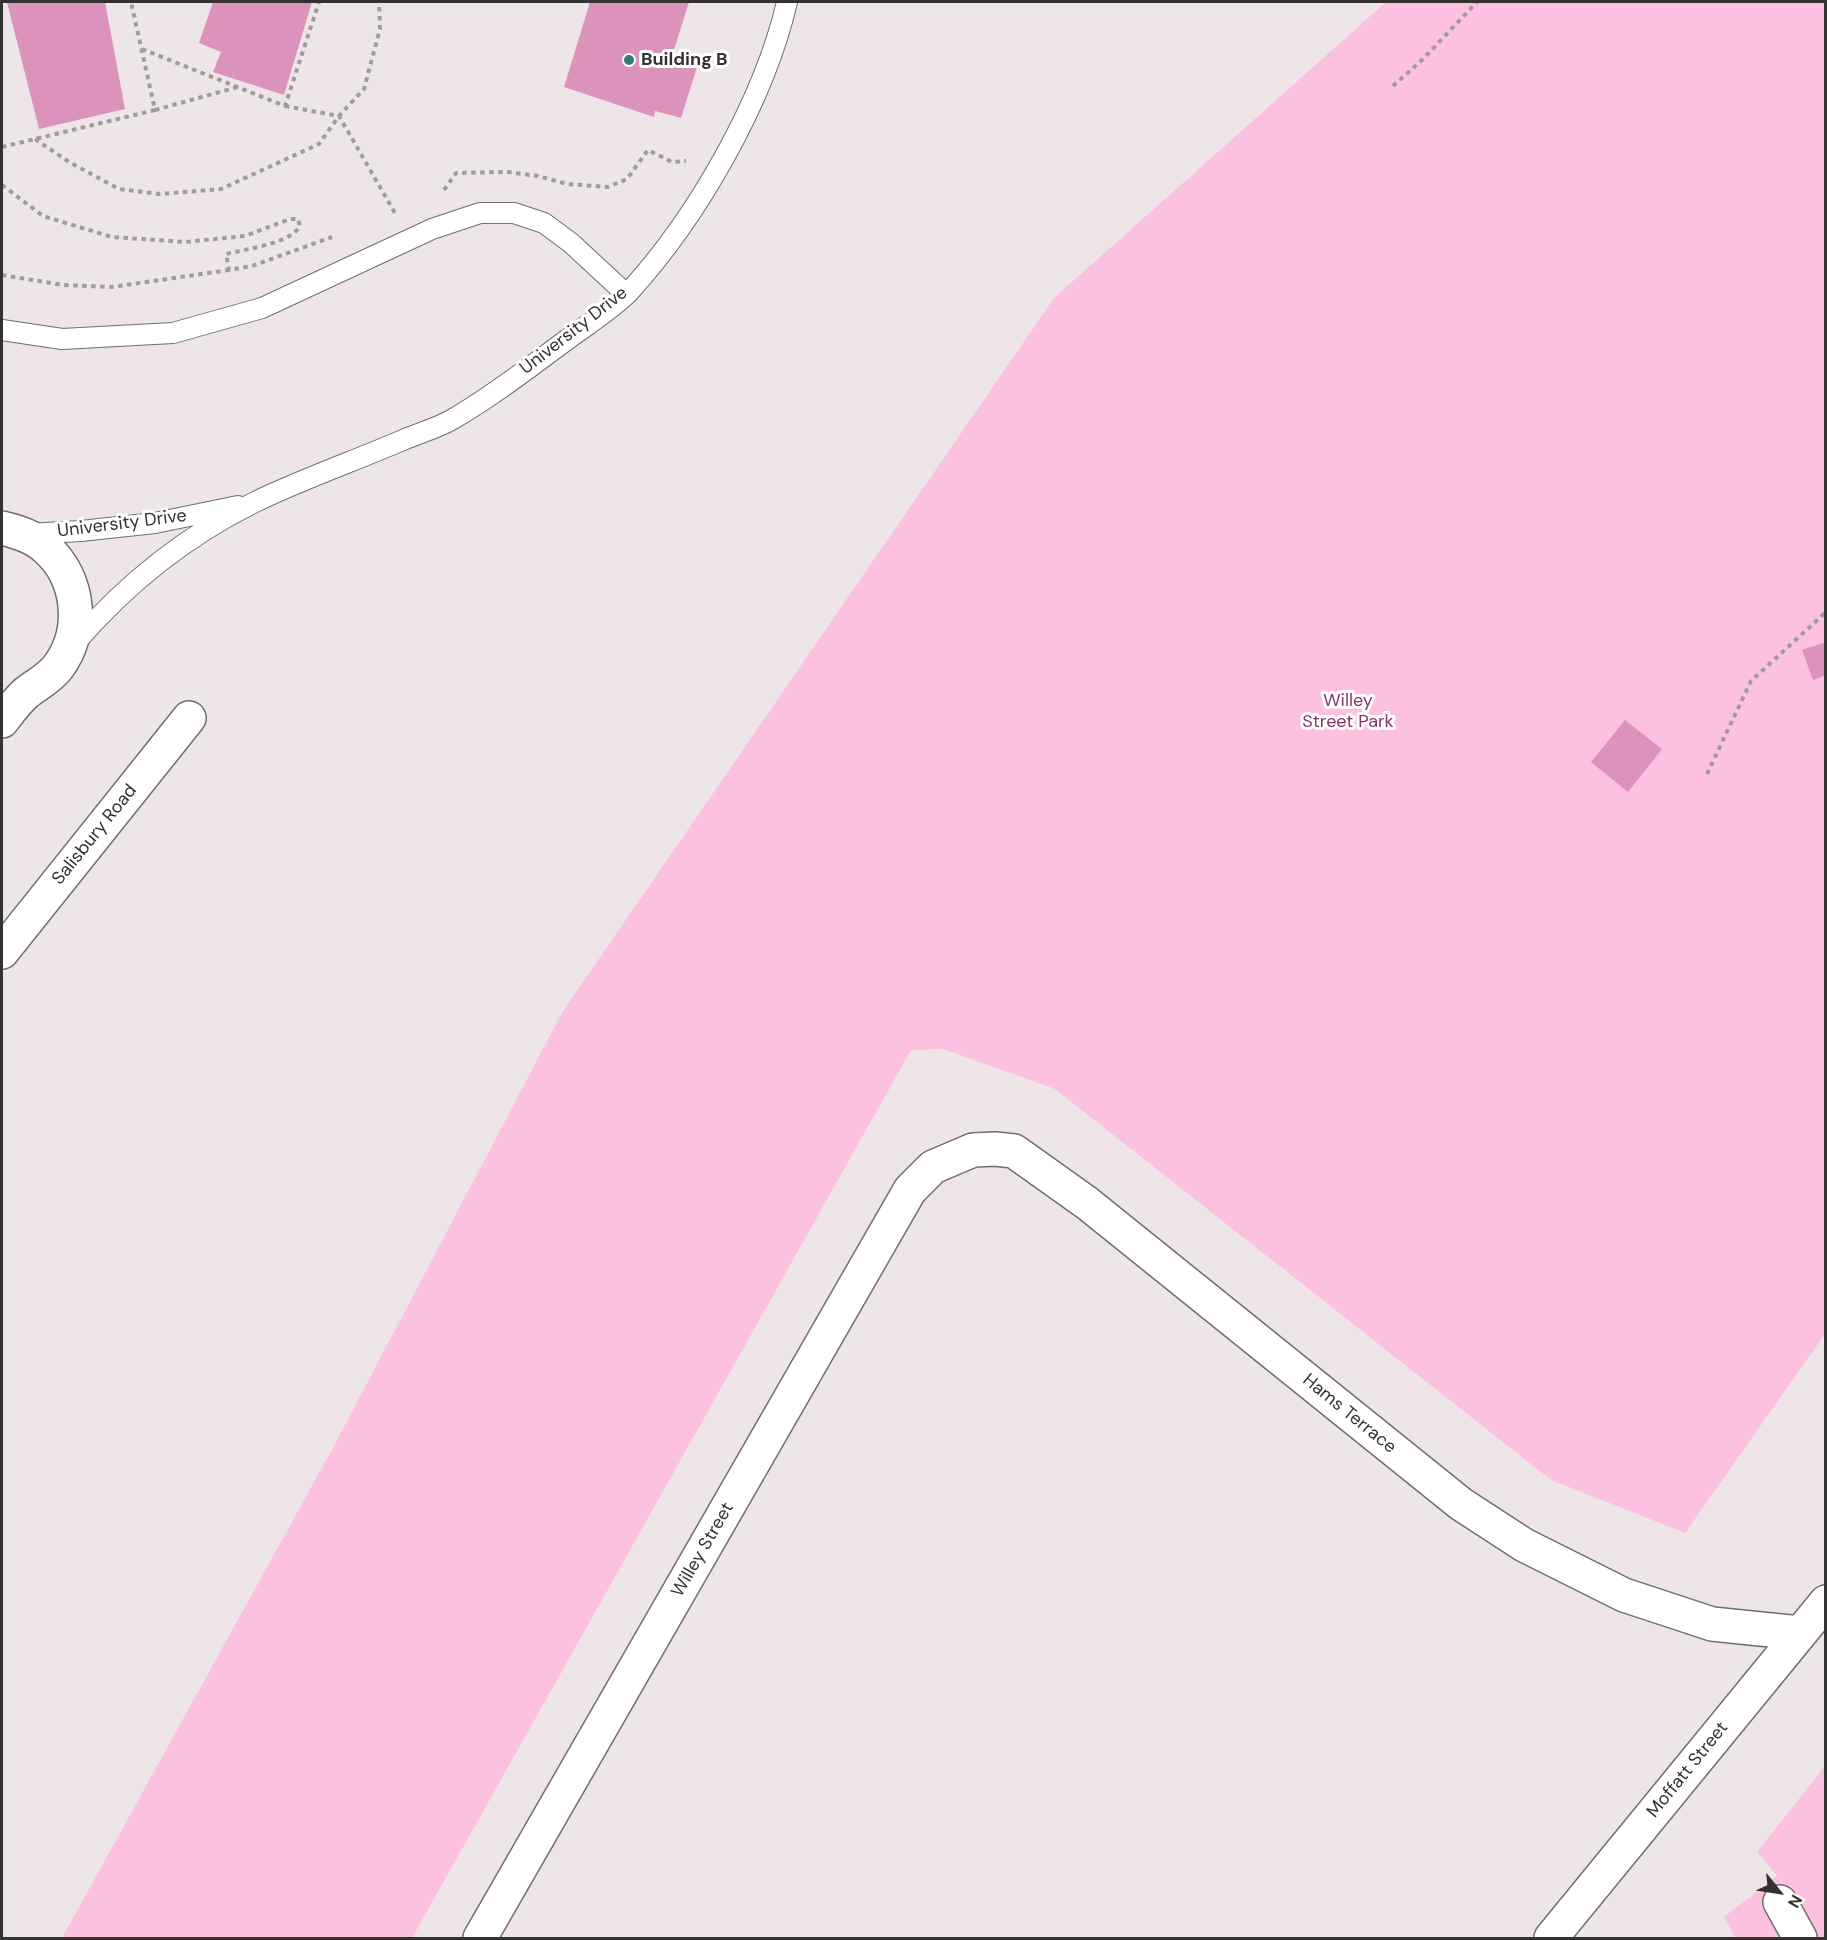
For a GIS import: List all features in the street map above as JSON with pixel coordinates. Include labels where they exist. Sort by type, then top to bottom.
[{"type":"street","points":[[2,721],[14,697],[49,678],[68,652],[76,623],[74,594],[64,569],[47,548],[13,531]]},
{"type":"street","name":"Salisbury Road","points":[[2,952],[189,718]]},
{"type":"street","name":"Hams Terrace","points":[[933,1167],[973,1150],[1014,1151],[1087,1203],[1461,1504],[1524,1545],[1624,1595],[1690,1617],[1712,1624],[1800,1633]]},
{"type":"street","name":"Willey Street","points":[[480,1938],[910,1190],[933,1167]]},
{"type":"street","name":"Moffatt Street","points":[[1551,1938],[1826,1602]]},
{"type":"street","points":[[1780,1902],[1800,1938]]},
{"type":"lane","name":"University Drive","points":[[68,652],[102,612],[189,541],[255,502],[452,420],[526,369],[626,294],[677,232],[723,160],[754,98],[787,2]]},
{"type":"lane","points":[[2,330],[62,339],[173,333],[262,308],[432,229],[480,213],[514,213],[544,223],[571,243],[626,294]]},
{"type":"lane","name":"University Drive","points":[[13,531],[81,531],[155,523],[255,502]]},
{"type":"path","points":[[131,2],[155,110]]},
{"type":"path","points":[[285,106],[319,2]]},
{"type":"path","points":[[35,139],[69,162],[119,189],[160,194],[221,189],[319,144],[339,116],[364,89],[380,29],[379,2]]},
{"type":"path","points":[[1393,86],[1422,60],[1478,2]]},
{"type":"path","points":[[142,49],[285,106],[339,116],[396,213],[386,217]]},
{"type":"path","points":[[2,147],[155,110],[238,87]]},
{"type":"path","points":[[435,194],[445,189],[456,173],[507,172],[538,176],[567,184],[608,188],[627,179],[648,150],[672,162],[692,160]]},
{"type":"path","points":[[2,185],[43,216],[112,237],[195,241],[245,236],[290,219],[298,219],[300,226],[297,232],[277,241],[226,254],[229,270]]},
{"type":"path","points":[[2,275],[63,285],[112,287],[252,266],[335,236]]},
{"type":"path","points":[[1707,774],[1751,681],[1826,612]]},
{"type":"green space","name":"Willey Street Park","points":[[1386,2],[1825,2],[1825,1334],[1685,1533],[1551,1480],[1055,1089],[943,1049],[911,1050],[412,1938],[62,1938],[335,1444],[563,1011],[1054,298]]},
{"type":"green space","points":[[1825,1766],[1825,1938],[1735,1938],[1724,1917],[1777,1876],[1757,1852]]},
{"type":"building","points":[[7,2],[105,2],[125,109],[39,129]]},
{"type":"building","points":[[213,2],[312,2],[284,95],[213,72],[221,52],[199,43]]},
{"type":"building","name":"Building B","points":[[590,2],[689,2],[672,56],[698,64],[681,118],[655,111],[654,117],[564,87]]},
{"type":"building","points":[[1826,642],[1826,675],[1813,680],[1802,650]]},
{"type":"building","points":[[1625,720],[1662,749],[1628,792],[1591,762]]},
{"type":"place","name":"Building B","points":[[629,60]]}]
